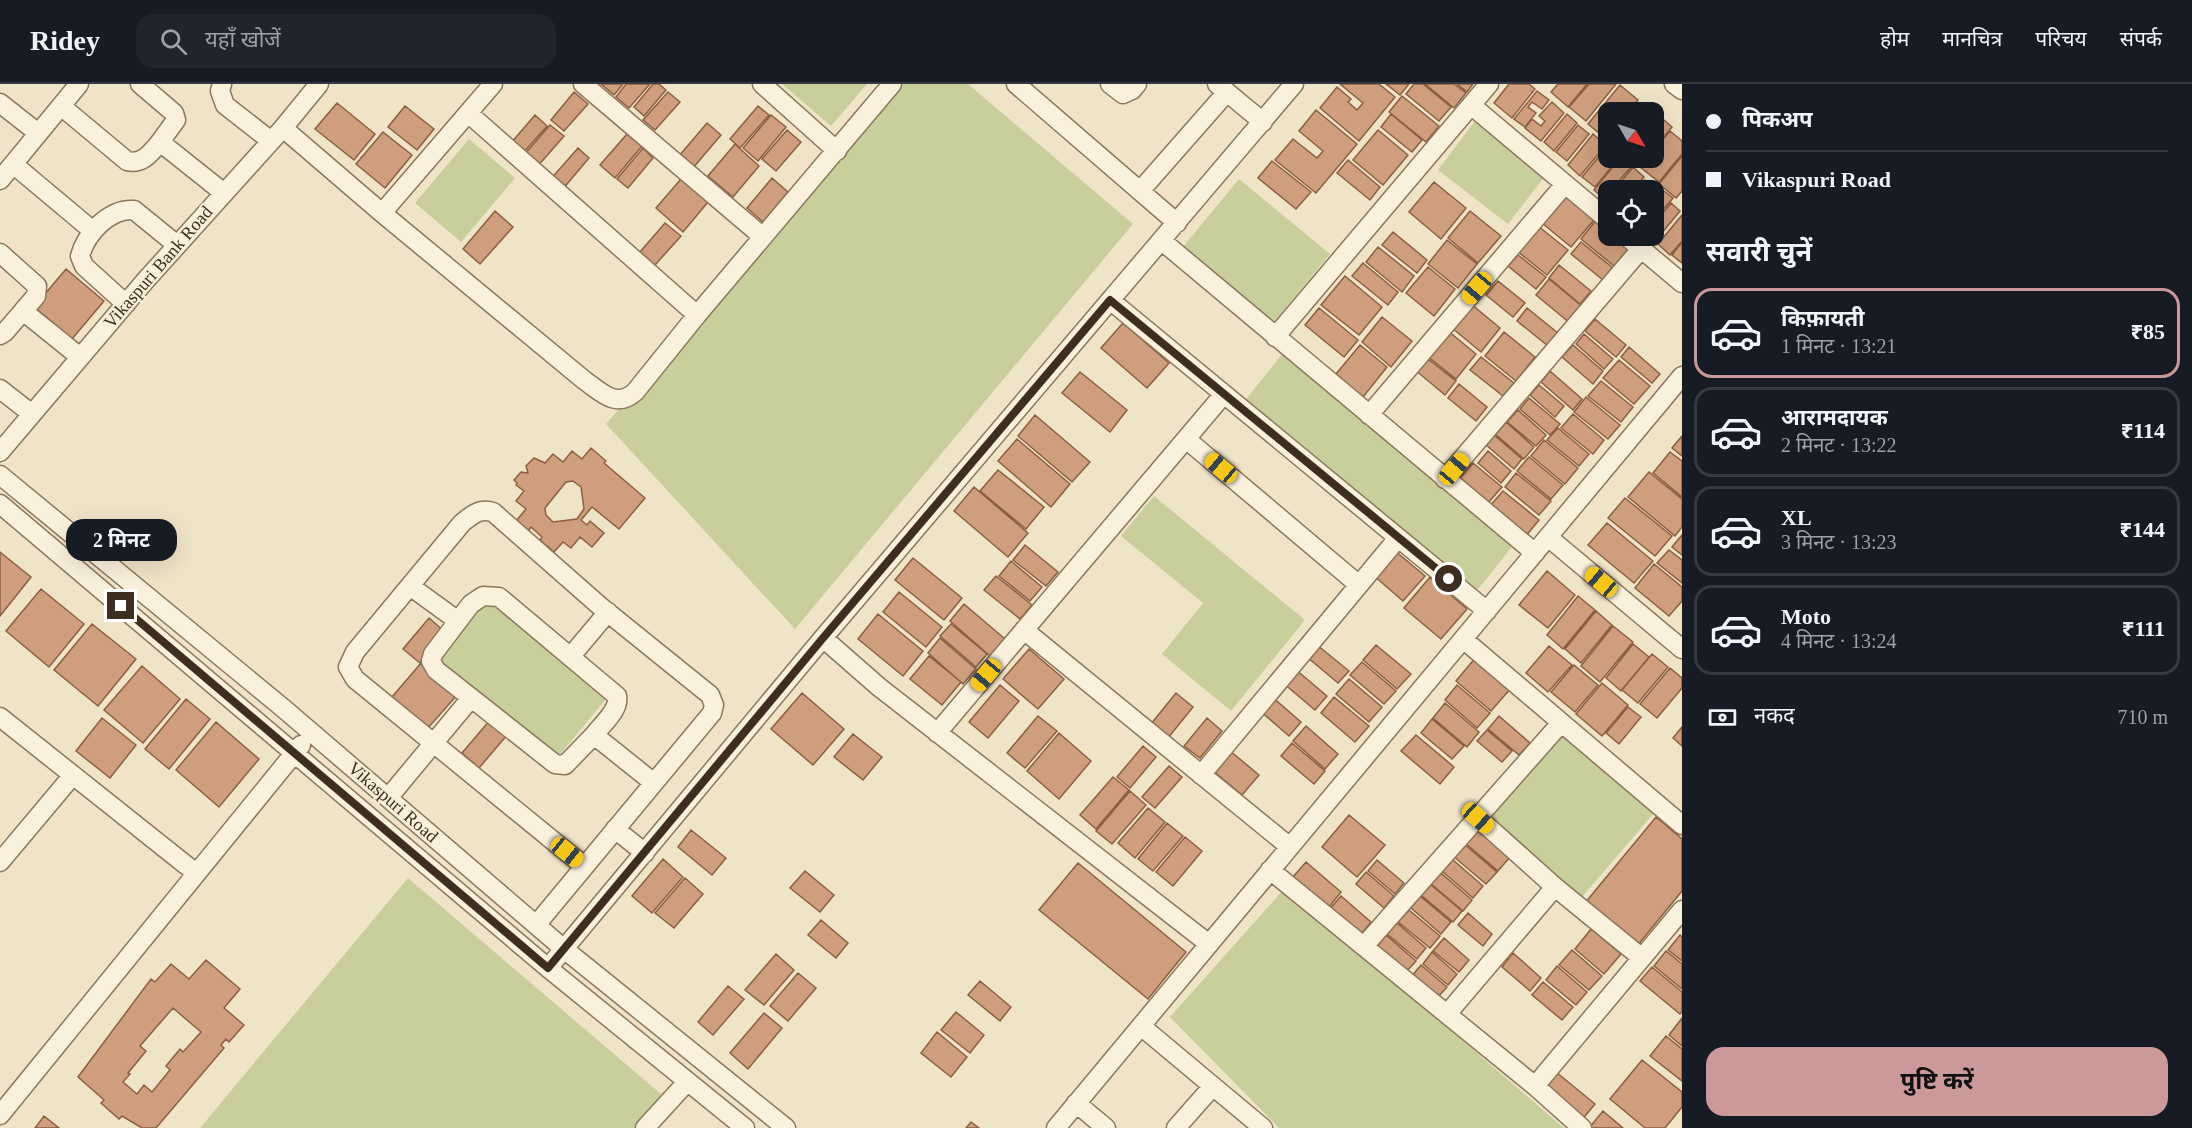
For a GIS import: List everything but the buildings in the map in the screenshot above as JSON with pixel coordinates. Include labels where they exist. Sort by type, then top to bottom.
[{"type":"street","points":[[0,180],[79,84]]},
{"type":"street","points":[[61,106],[127,161],[140,162],[160,142],[176,120],[174,113],[140,84]]},
{"type":"street","points":[[222,84],[220,91],[225,105],[277,135],[382,213],[576,373],[614,399],[623,400],[635,392],[892,84]]},
{"type":"street","name":"Vikaspuri Bank Road","points":[[0,452],[126,303],[277,135],[319,84]]},
{"type":"street","points":[[382,213],[493,84]]},
{"type":"street","points":[[583,84],[763,237]]},
{"type":"street","points":[[762,84],[837,151]]},
{"type":"street","points":[[1016,84],[1177,223]]},
{"type":"street","points":[[1110,84],[1123,94],[1132,90],[1137,84]]},
{"type":"street","points":[[548,968],[823,638],[1294,84]]},
{"type":"street","points":[[1275,337],[1490,84]]},
{"type":"street","points":[[1674,84],[1682,90]]},
{"type":"street","points":[[1140,192],[1222,88],[1263,122]]},
{"type":"street","points":[[0,103],[38,134]]},
{"type":"street","points":[[1471,105],[1598,212]]},
{"type":"street","points":[[468,113],[697,315]]},
{"type":"street","points":[[160,142],[224,193]]},
{"type":"street","points":[[13,164],[93,231]]},
{"type":"street","points":[[1369,415],[1565,184]]},
{"type":"street","points":[[126,303],[84,266],[80,256],[93,231],[102,222],[117,214],[126,210],[134,210],[177,245]]},
{"type":"street","points":[[1162,241],[1535,553]]},
{"type":"street","points":[[1638,246],[1682,283]]},
{"type":"street","points":[[1445,479],[1641,249]]},
{"type":"street","points":[[0,253],[37,286],[36,296],[5,332],[0,334]]},
{"type":"street","points":[[1110,300],[1487,611]]},
{"type":"street","points":[[23,310],[80,357]]},
{"type":"street","points":[[1056,1128],[1682,376]]},
{"type":"street","points":[[0,389],[32,414]]},
{"type":"street","points":[[937,733],[1224,394]]},
{"type":"street","points":[[1186,439],[1359,585]]},
{"type":"street","name":"Vikaspuri Road","points":[[0,475],[312,732],[564,949],[786,1128]]},
{"type":"street","name":"Vikaspuri Road","points":[[0,504],[548,968],[745,1128]]},
{"type":"street","points":[[536,925],[712,713],[714,705],[710,695],[608,612],[493,512],[484,510],[473,514],[462,523],[355,652],[348,667],[355,679],[584,866]]},
{"type":"street","points":[[1548,537],[1678,639]]},
{"type":"street","points":[[1201,775],[1398,538]]},
{"type":"street","points":[[410,586],[458,621]]},
{"type":"street","points":[[483,596],[499,597],[571,656],[617,696],[618,702],[594,735],[565,765],[559,766],[436,670],[431,661],[433,654],[471,604],[483,596]]},
{"type":"street","points":[[571,656],[608,612]]},
{"type":"street","points":[[1024,630],[1290,847]]},
{"type":"street","points":[[823,638],[937,733],[1209,944]]},
{"type":"street","points":[[1463,639],[1682,825]]},
{"type":"street","points":[[388,798],[471,698]]},
{"type":"street","points":[[0,717],[196,873]]},
{"type":"street","points":[[1364,946],[1561,723]]},
{"type":"street","points":[[0,1115],[312,732]]},
{"type":"street","points":[[594,735],[654,783]]},
{"type":"street","points":[[0,862],[73,775]]},
{"type":"street","points":[[1478,818],[1555,887],[1642,958]]},
{"type":"street","points":[[615,829],[645,853]]},
{"type":"street","points":[[1270,870],[1448,1014],[1582,1128]]},
{"type":"street","points":[[1448,1014],[1555,887]]},
{"type":"street","points":[[1535,1086],[1682,910]]},
{"type":"street","points":[[1141,1026],[1263,1128]]},
{"type":"street","points":[[645,1128],[687,1082]]},
{"type":"street","points":[[1176,1128],[1213,1086]]},
{"type":"street","points":[[1076,1103],[1106,1128]]},
{"type":"green space","points":[[782,84],[867,84],[831,126]]},
{"type":"green space","points":[[893,84],[968,84],[1133,224],[795,629],[606,424]]},
{"type":"green space","points":[[1475,121],[1546,175],[1508,224],[1438,170]]},
{"type":"green space","points":[[469,139],[515,178],[461,242],[415,203]]},
{"type":"green space","points":[[1239,179],[1330,254],[1273,323],[1182,248]]},
{"type":"green space","points":[[1287,348],[1519,538],[1475,593],[1243,403]]},
{"type":"green space","points":[[1154,496],[1305,620],[1231,711],[1162,654],[1203,603],[1121,536]]},
{"type":"green space","points":[[489,594],[611,693],[558,757],[437,658]]},
{"type":"green space","points":[[1555,729],[1654,813],[1582,897],[1484,814]]},
{"type":"green space","points":[[408,878],[662,1095],[635,1128],[200,1128]]},
{"type":"green space","points":[[1285,888],[1564,1128],[1279,1128],[1170,1017]]},
{"type":"route","points":[[121,606],[548,968],[823,638],[1110,300],[1449,579]]}]
